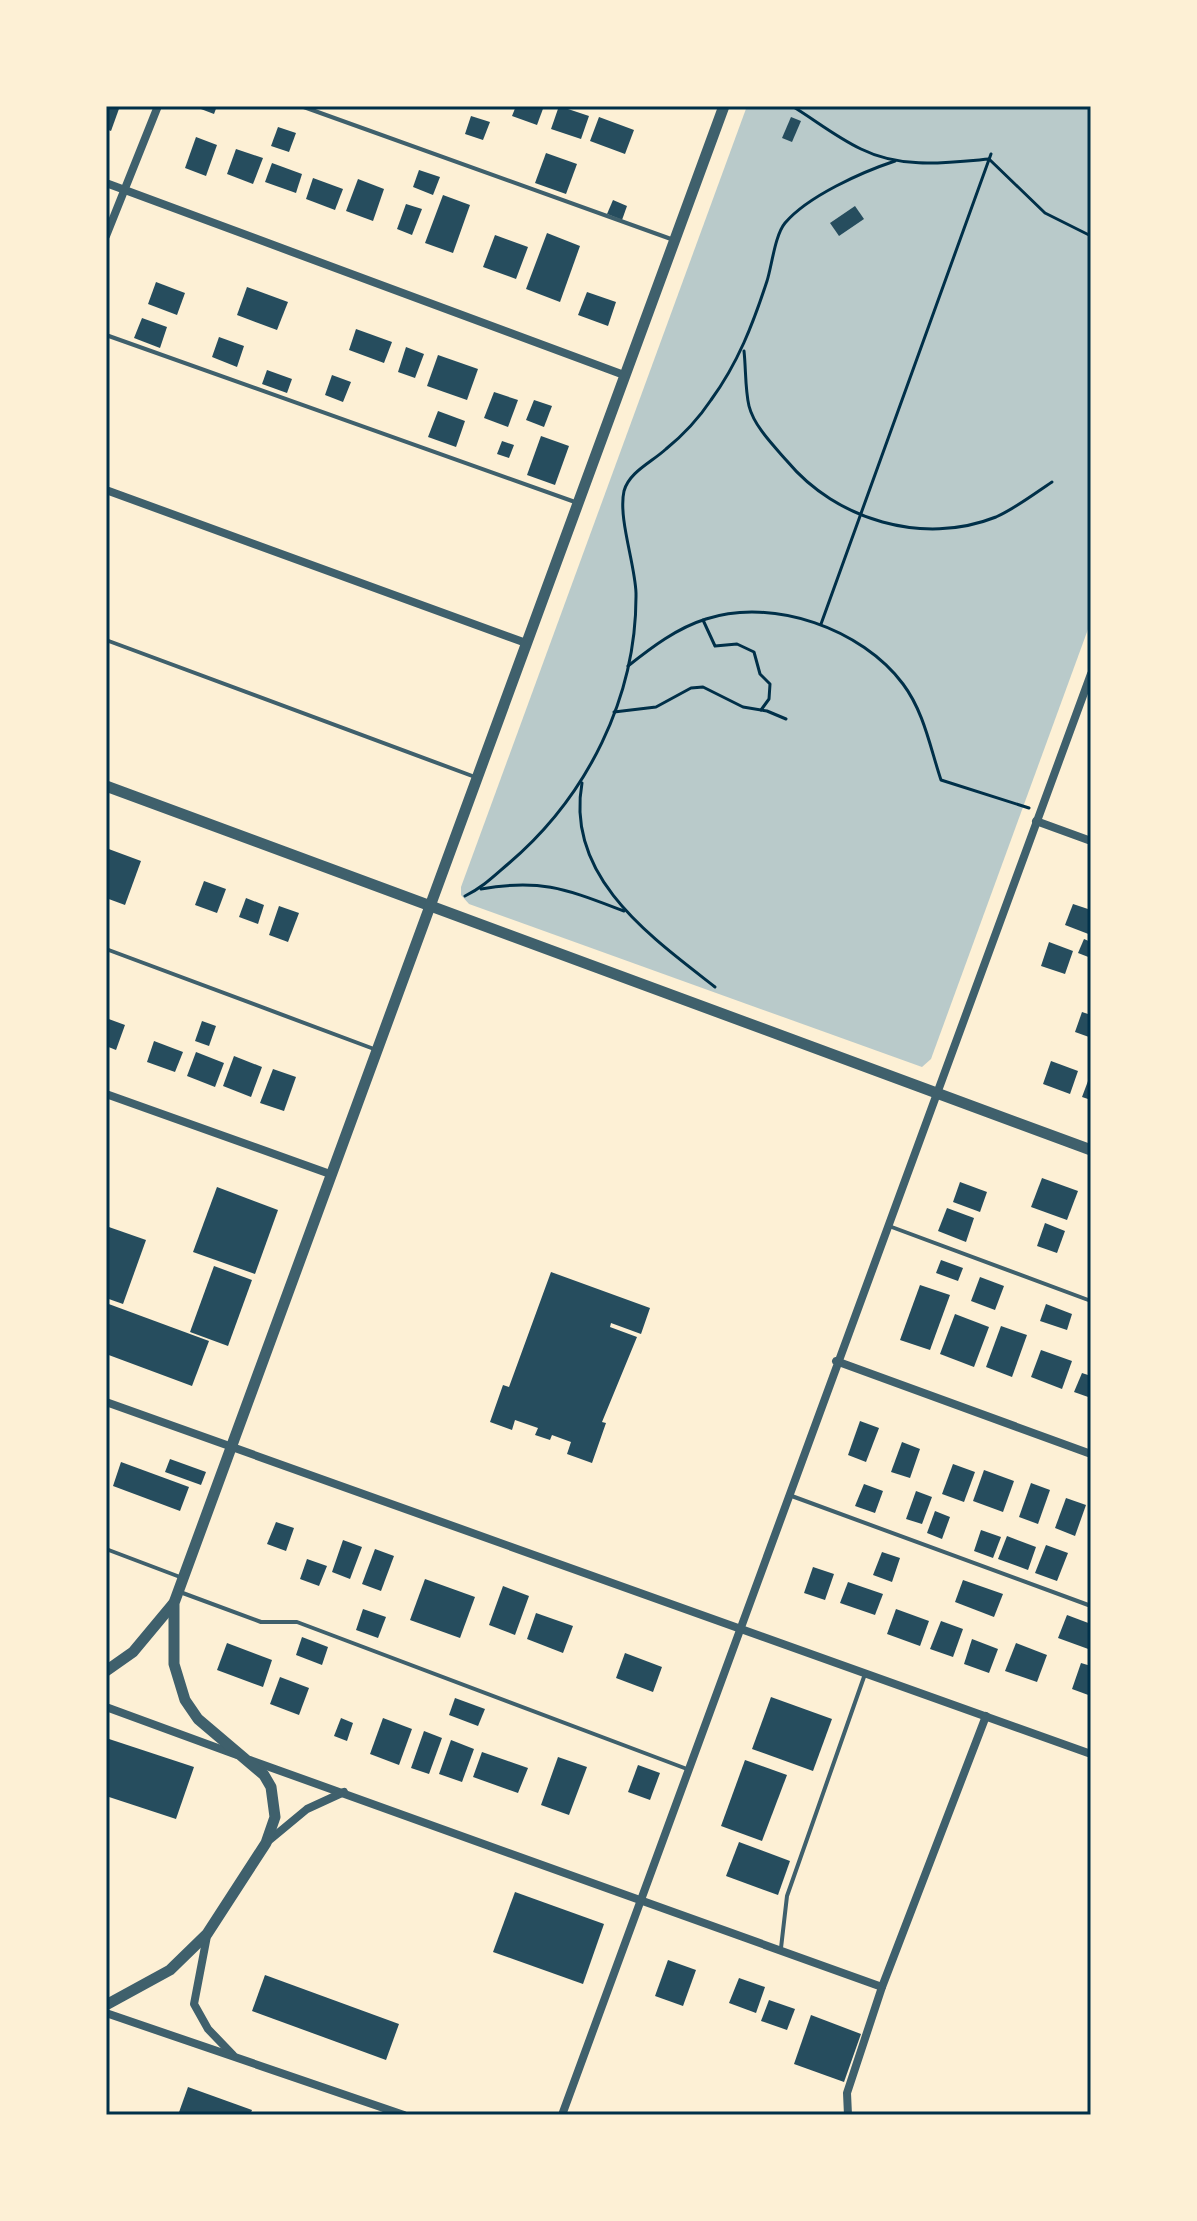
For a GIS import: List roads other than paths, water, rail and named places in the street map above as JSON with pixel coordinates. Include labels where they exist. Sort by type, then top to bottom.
[{"type":"street","points":[[106,236],[158,106]]},
{"type":"street","points":[[106,1671],[133,1652],[176,1597],[724,106]]},
{"type":"street","points":[[106,183],[624,375]]},
{"type":"street","points":[[106,490],[526,643]]},
{"type":"street","points":[[562,2115],[836,1361],[1091,674]]},
{"type":"street","points":[[106,786],[1091,1150]]},
{"type":"street","points":[[1036,821],[1091,841]]},
{"type":"street","points":[[106,1094],[330,1174]]},
{"type":"street","points":[[836,1361],[1091,1454]]},
{"type":"street","points":[[106,1402],[1091,1754]]},
{"type":"street","points":[[106,2005],[170,1970],[207,1934],[266,1843],[275,1817],[271,1787],[245,1758],[198,1719],[185,1700],[174,1664],[176,1597]]},
{"type":"street","points":[[106,1707],[781,1948],[882,1987]]},
{"type":"street","points":[[848,2115],[847,2093],[882,1987],[986,1716]]},
{"type":"street","points":[[266,1843],[307,1809],[344,1792]]},
{"type":"street","points":[[207,1934],[194,2004],[208,2029],[233,2055]]},
{"type":"street","points":[[106,2013],[404,2115]]},
{"type":"lane","points":[[301,106],[674,240]]},
{"type":"lane","points":[[106,335],[578,502]]},
{"type":"lane","points":[[106,640],[476,778]]},
{"type":"lane","points":[[106,949],[376,1049]]},
{"type":"lane","points":[[887,1225],[1091,1301]]},
{"type":"lane","points":[[788,1494],[1091,1606]]},
{"type":"lane","points":[[106,1549],[183,1578]]},
{"type":"lane","points":[[176,1597],[261,1622],[297,1622],[687,1769]]},
{"type":"lane","points":[[781,1948],[787,1896],[865,1674]]}]
